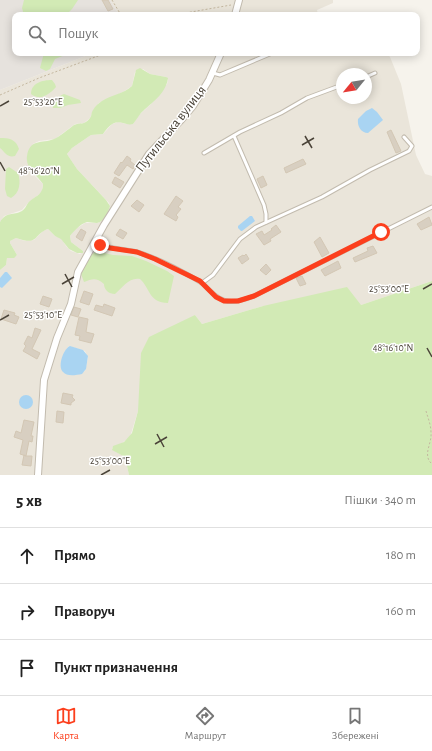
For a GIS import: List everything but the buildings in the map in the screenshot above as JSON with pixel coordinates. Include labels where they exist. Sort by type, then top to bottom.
[{"type":"street","points":[[236,12],[238,2]]},
{"type":"street","name":"Путильська вулиця","points":[[38,475],[42,425],[42,392],[46,371],[70,304],[78,272],[150,154],[188,112],[205,87],[221,56]]},
{"type":"lane","points":[[213,73],[218,75],[265,56]]},
{"type":"lane","points":[[204,153],[246,129],[281,113],[307,98],[336,87]]},
{"type":"lane","points":[[234,136],[264,205],[266,222]]},
{"type":"lane","points":[[202,283],[213,275],[242,237],[256,226],[322,197],[370,170],[406,153],[412,146],[404,137]]},
{"type":"lane","points":[[95,242],[110,248],[132,251],[146,255],[202,283],[220,300],[233,302],[254,296],[432,207]]},
{"type":"path","points":[[112,0],[119,12]]},
{"type":"path","points":[[189,12],[238,2]]},
{"type":"path","points":[[0,95],[39,78],[98,56]]},
{"type":"path","points":[[426,411],[431,431],[427,454],[429,461],[432,464]]},
{"type":"shaded area","points":[[0,0],[110,0],[117,12],[12,12],[12,56],[85,56],[0,90]]},
{"type":"shaded area","points":[[110,0],[333,0],[333,3],[317,10],[317,12],[117,12]]},
{"type":"shaded area","points":[[85,56],[389,56],[401,84],[416,155],[425,174],[432,176],[432,281],[361,305],[263,306],[202,324],[195,315],[138,411],[130,437],[112,448],[125,457],[129,475],[0,475],[0,270],[6,265],[7,257],[13,258],[17,255],[10,241],[16,238],[25,241],[34,240],[43,231],[48,229],[55,236],[61,238],[71,251],[80,254],[83,251],[71,242],[70,236],[74,230],[85,223],[98,223],[101,221],[110,206],[109,203],[77,169],[67,154],[72,148],[91,135],[103,134],[112,124],[118,122],[133,124],[138,116],[151,104],[167,84],[168,80],[166,77],[150,74],[143,69],[135,72],[132,86],[123,92],[99,103],[94,109],[90,118],[84,123],[75,124],[55,139],[39,141],[33,144],[27,157],[34,175],[43,184],[42,192],[22,210],[4,216],[0,222],[0,90]],"holes":[[[69,346],[85,351],[88,358],[85,371],[73,375],[64,373],[61,367],[65,351]]]},
{"type":"green space","points":[[24,0],[78,0],[69,12],[23,12],[22,8]]},
{"type":"green space","points":[[43,56],[62,56],[55,59],[50,69],[46,71],[40,68]]},
{"type":"green space","points":[[140,68],[150,74],[168,78],[167,84],[161,93],[141,113],[133,124],[116,122],[103,134],[91,135],[72,148],[67,154],[77,169],[110,206],[102,221],[97,223],[84,223],[70,236],[71,242],[83,251],[83,253],[77,253],[69,249],[61,239],[55,236],[48,229],[43,231],[35,239],[29,241],[16,238],[10,241],[17,255],[14,258],[7,258],[6,265],[0,270],[0,222],[5,216],[23,210],[30,201],[42,191],[43,188],[43,184],[28,164],[27,156],[31,146],[54,139],[62,135],[74,125],[86,122],[90,118],[92,111],[96,106],[106,99],[125,91],[132,86],[136,70]]},
{"type":"green space","points":[[52,80],[56,87],[47,95],[38,97],[31,94],[31,90],[38,83]]},
{"type":"green space","points":[[64,94],[80,100],[81,103],[60,108],[53,108],[53,104],[56,100]]},
{"type":"green space","points":[[0,138],[9,139],[16,143],[19,149],[15,156],[8,155],[0,148]]},
{"type":"green space","points":[[9,167],[18,173],[19,180],[18,190],[11,198],[7,196],[5,189],[6,169]]},
{"type":"green space","points":[[96,251],[113,255],[132,256],[167,271],[174,276],[168,303],[157,301],[153,298],[140,279],[129,281],[115,294],[107,291],[104,284],[99,280],[92,279],[84,282],[81,274],[89,257]]},
{"type":"green space","points":[[432,281],[432,475],[129,475],[125,457],[112,450],[113,446],[124,442],[132,433],[138,411],[141,353],[149,337],[195,315],[202,324],[263,306],[347,287],[361,305]]},
{"type":"water","points":[[372,108],[383,120],[368,133],[366,133],[360,129],[358,119],[366,111]]},
{"type":"water","points":[[252,216],[255,221],[241,231],[238,226]]},
{"type":"water","points":[[5,272],[7,272],[12,278],[2,288],[0,287],[0,278]]},
{"type":"water","points":[[70,346],[83,350],[88,356],[86,369],[82,374],[67,375],[61,369],[62,358]]},
{"type":"water","points":[[23,395],[29,395],[33,399],[33,405],[29,409],[23,409],[19,405],[19,399]]},
{"type":"route","points":[[100,245],[146,255],[200,281],[220,300],[233,302],[254,296],[381,232]]}]
